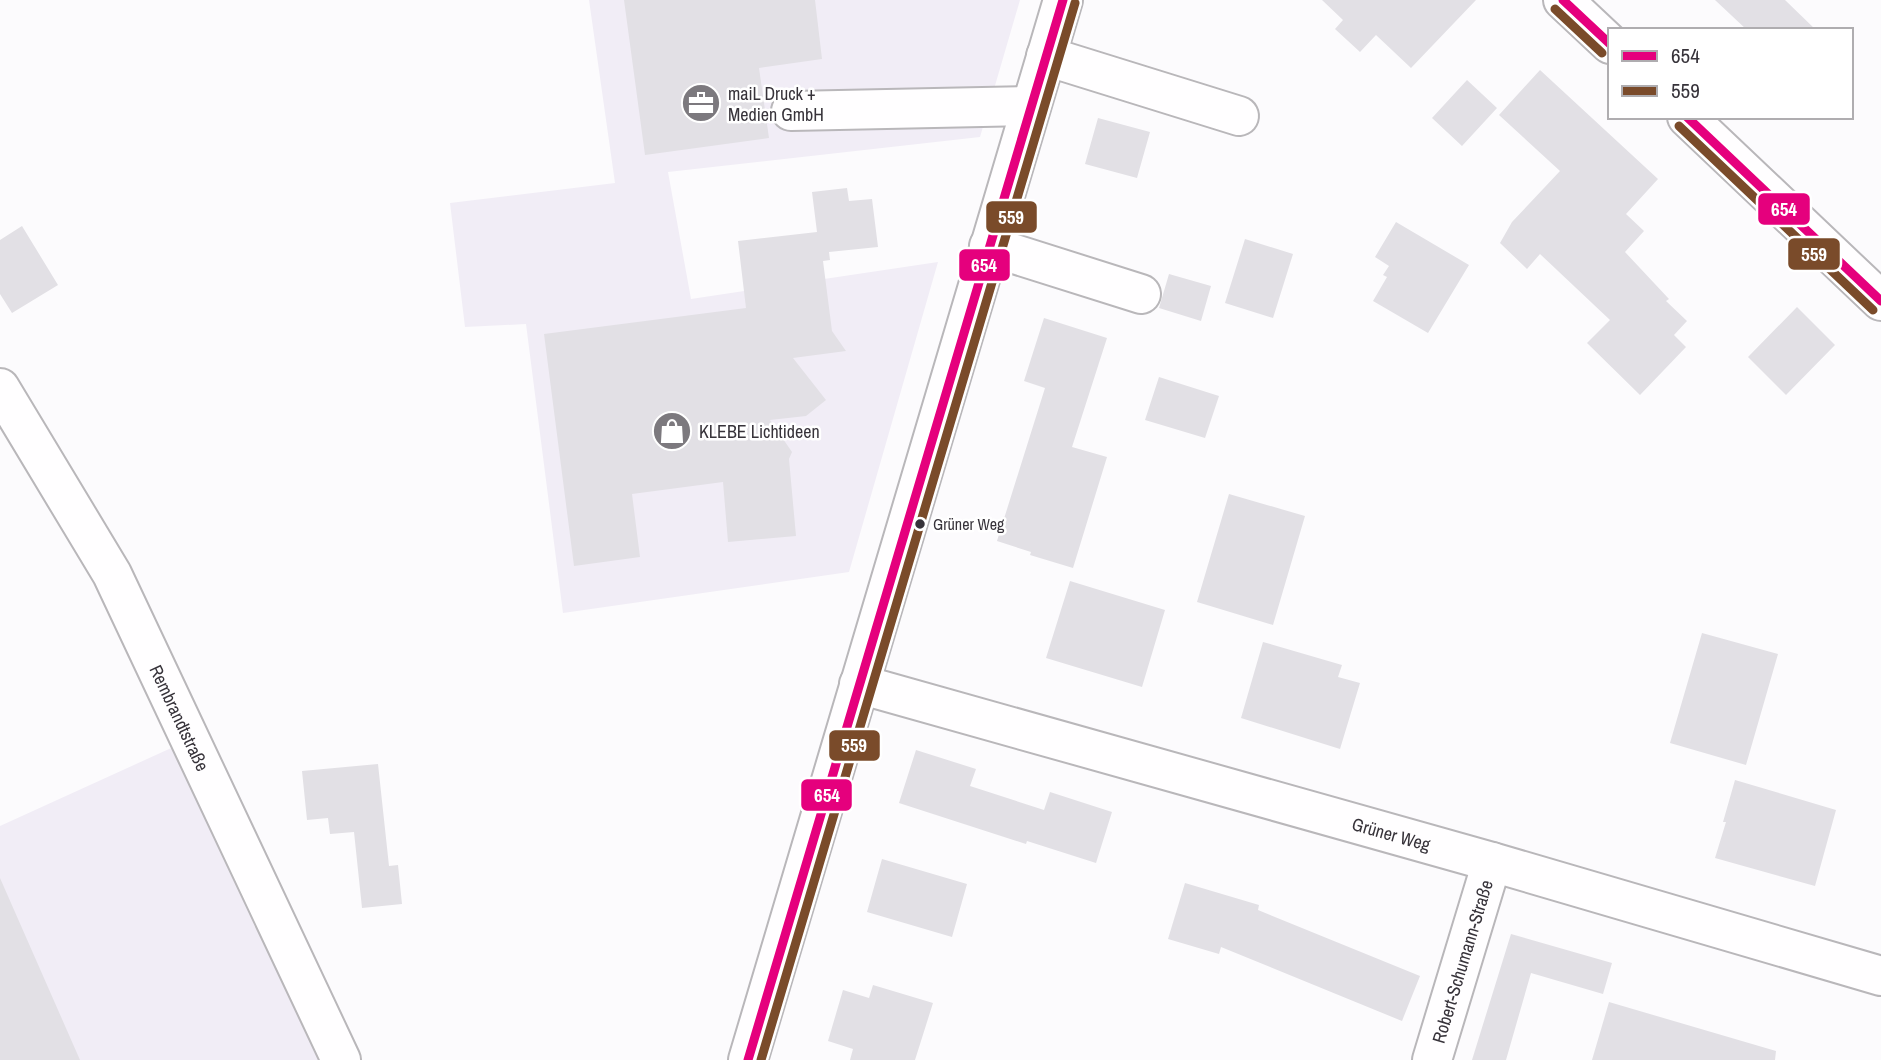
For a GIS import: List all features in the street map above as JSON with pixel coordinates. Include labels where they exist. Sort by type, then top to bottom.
[{"type":"street","points":[[748,1060],[1063,0]]},
{"type":"street","points":[[1563,0],[1608,42]]},
{"type":"street","points":[[1046,56],[1239,116]]},
{"type":"street","points":[[791,111],[1031,106]]},
{"type":"street","points":[[1689,119],[1881,301]]},
{"type":"street","points":[[989,246],[1141,294]]},
{"type":"street","name":"Rembrandtstraße","points":[[0,388],[112,574],[341,1060]]},
{"type":"street","name":"Grüner Weg","points":[[859,684],[1492,862],[1881,976]]},
{"type":"street","name":"Robert-Schumann-Straße","points":[[1432,1060],[1492,862]]},
{"type":"shaded area","points":[[589,0],[1020,0],[980,137],[668,172],[691,299],[938,262],[849,572],[563,613],[526,324],[465,327],[450,203],[615,183]]},
{"type":"shaded area","points":[[180,744],[329,1060],[0,1060],[0,826]]},
{"type":"building","name":"maiL Druck + Medien GmbH","points":[[624,0],[815,0],[822,59],[759,68],[769,138],[645,155]]},
{"type":"building","points":[[1322,0],[1476,0],[1411,68],[1376,35],[1360,52],[1335,29],[1343,20]]},
{"type":"building","points":[[1715,0],[1785,0],[1814,28],[1745,28]]},
{"type":"building","points":[[1540,70],[1658,179],[1626,214],[1644,231],[1625,252],[1669,299],[1666,301],[1687,321],[1674,335],[1686,347],[1640,395],[1587,343],[1610,320],[1540,254],[1527,269],[1500,243],[1512,222],[1560,171],[1499,115]]},
{"type":"building","points":[[1467,80],[1497,108],[1462,146],[1432,118]]},
{"type":"building","points":[[1098,118],[1150,132],[1137,178],[1085,164]]},
{"type":"building","name":"KLEBE Lichtideen","points":[[847,188],[849,201],[872,199],[878,247],[829,252],[830,260],[823,261],[832,331],[846,351],[793,358],[826,400],[806,416],[770,420],[792,452],[789,459],[796,536],[728,542],[723,482],[632,494],[640,557],[574,566],[544,334],[746,308],[738,241],[817,232],[812,192]]},
{"type":"building","points":[[1396,222],[1469,265],[1428,333],[1373,301],[1387,277],[1383,275],[1389,266],[1375,257]]},
{"type":"building","points":[[22,226],[58,285],[12,313],[0,294],[0,240]]},
{"type":"building","points":[[1245,239],[1293,254],[1273,318],[1225,303]]},
{"type":"building","points":[[1169,274],[1211,286],[1201,321],[1159,308]]},
{"type":"building","points":[[1797,307],[1835,345],[1786,395],[1748,357]]},
{"type":"building","points":[[1044,318],[1107,338],[1072,447],[1107,457],[1073,568],[1030,555],[1031,552],[997,541],[1045,388],[1024,381]]},
{"type":"building","points":[[1159,377],[1219,396],[1205,438],[1145,420]]},
{"type":"building","points":[[1229,494],[1305,516],[1273,625],[1197,602]]},
{"type":"building","points":[[1070,581],[1165,610],[1142,687],[1046,658]]},
{"type":"building","points":[[1702,633],[1778,654],[1746,765],[1670,743]]},
{"type":"building","points":[[1263,642],[1342,665],[1338,677],[1360,683],[1340,749],[1241,718]]},
{"type":"building","points":[[916,750],[976,769],[970,786],[1044,810],[1050,792],[1112,812],[1096,863],[1027,841],[1026,844],[899,803]]},
{"type":"building","points":[[378,764],[389,866],[398,865],[402,904],[362,908],[354,832],[330,834],[328,818],[307,820],[302,771]]},
{"type":"building","points":[[1735,780],[1836,810],[1815,886],[1715,858]]},
{"type":"building","points":[[882,859],[967,884],[952,937],[867,912]]},
{"type":"building","points":[[0,878],[80,1060],[0,1060]]},
{"type":"building","points":[[1185,883],[1259,905],[1258,910],[1420,976],[1402,1021],[1221,947],[1219,954],[1168,939]]},
{"type":"building","points":[[1511,934],[1612,963],[1603,994],[1531,973],[1506,1060],[1472,1060]]},
{"type":"building","points":[[873,985],[933,1003],[915,1060],[850,1060],[853,1049],[828,1041],[843,990],[869,998]]},
{"type":"building","points":[[1609,1002],[1776,1051],[1775,1060],[1592,1060]]},
{"type":"transit line","name":"654","points":[[748,1060],[1063,0]]},
{"type":"transit line","name":"654","points":[[1563,0],[1608,42]]},
{"type":"transit line","name":"559","points":[[761,1060],[1075,3]]},
{"type":"transit line","name":"559","points":[[1555,9],[1602,53]]},
{"type":"transit line","name":"654","points":[[1689,119],[1881,301]]},
{"type":"transit line","name":"559","points":[[1679,126],[1873,310]]},
{"type":"place","name":"maiL Druck + Medien GmbH","points":[[701,103]]},
{"type":"place","name":"KLEBE Lichtideen","points":[[672,431]]},
{"type":"place","name":"Grüner Weg","points":[[920,524]]}]
